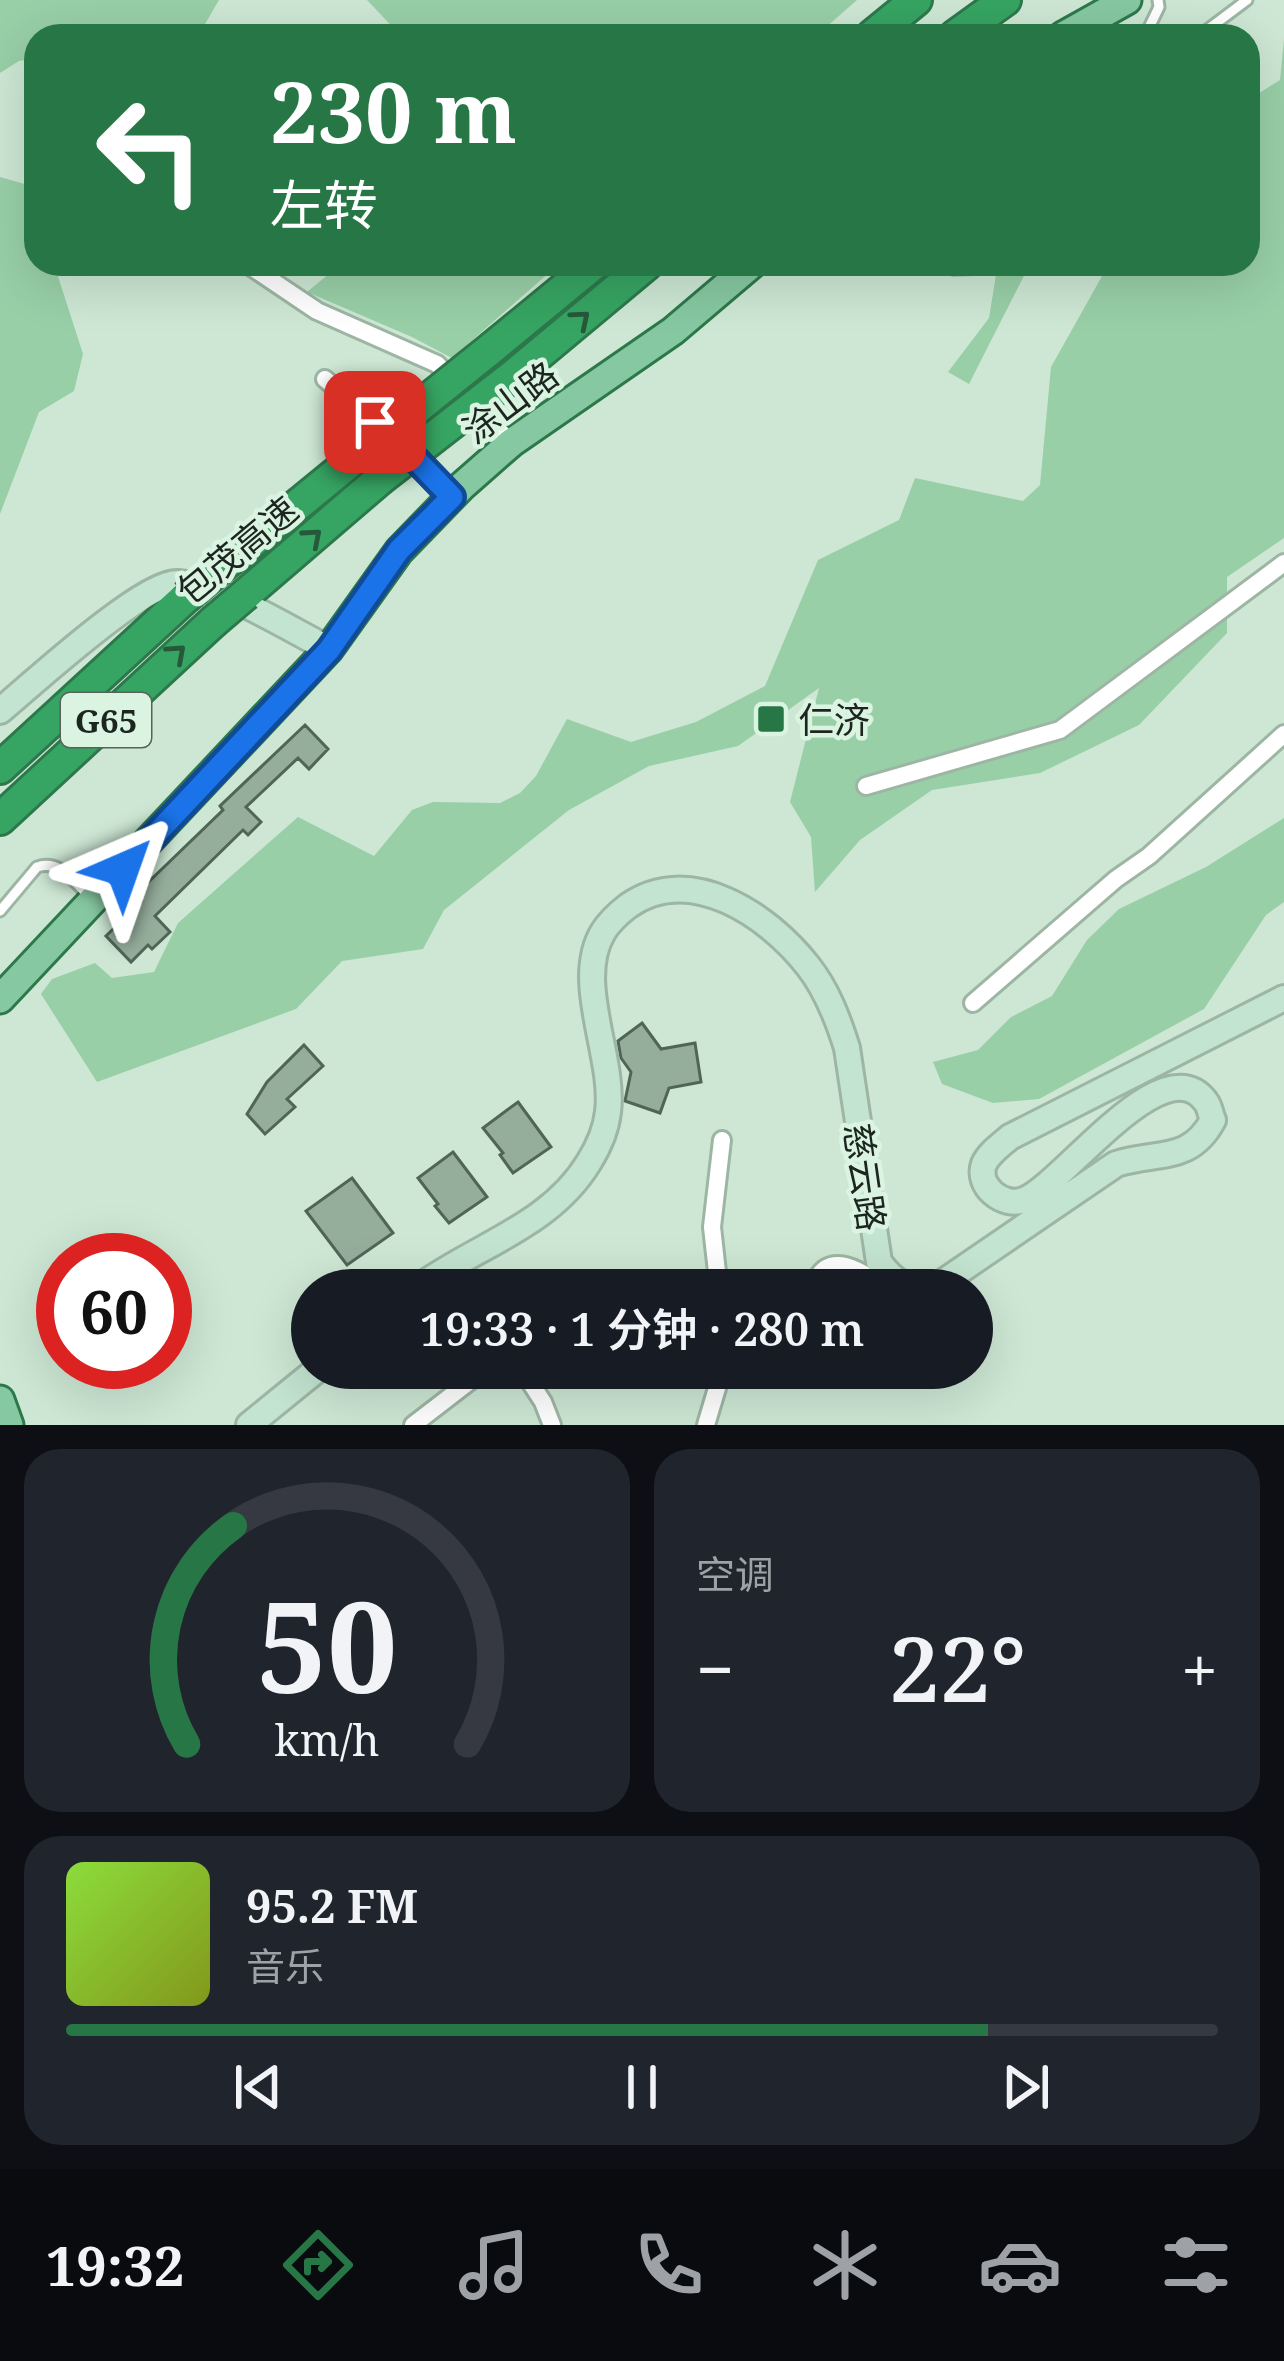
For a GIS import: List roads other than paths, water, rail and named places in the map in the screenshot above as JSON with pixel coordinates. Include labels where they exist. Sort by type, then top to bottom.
[{"type":"highway","points":[[883,24],[912,0]]},
{"type":"highway","points":[[944,24],[972,0]]},
{"type":"highway","points":[[972,24],[1005,0]]},
{"type":"highway","name":"包茂高速","points":[[0,769],[186,597],[579,276]]},
{"type":"highway","name":"包茂高速","points":[[0,819],[213,622],[380,479],[633,276]]},
{"type":"main road","points":[[1085,24],[1126,0]]},
{"type":"main road","name":"涂山路","points":[[0,999],[329,650],[399,550],[452,497],[511,443],[673,331],[738,276]]},
{"type":"main road","points":[[0,1400],[9,1425]]},
{"type":"street","points":[[265,276],[316,311],[437,364],[511,443]]},
{"type":"street","points":[[326,379],[400,443],[452,497]]},
{"type":"street","points":[[866,786],[1060,730],[1284,562]]},
{"type":"street","points":[[0,711],[135,600],[172,582],[213,590],[329,650]]},
{"type":"street","points":[[973,1003],[1284,734]]},
{"type":"street","name":"慈云路","points":[[451,1269],[531,1222],[566,1194],[589,1163],[603,1135],[609,1106],[592,975],[595,951],[604,930],[621,912],[643,896],[670,889],[704,891],[734,904],[776,934],[808,966],[837,1017],[847,1048],[879,1262],[884,1269]]},
{"type":"street","name":"慈云路","points":[[963,1269],[1117,1164],[1185,1151],[1204,1136],[1213,1120],[1206,1102],[1194,1092],[1179,1088],[1156,1093],[1121,1116],[1046,1187],[1015,1202],[996,1197],[986,1183],[983,1166],[994,1151],[1010,1138],[1284,998]]},
{"type":"street","points":[[717,1269],[712,1227],[722,1140]]},
{"type":"street","points":[[824,1269],[847,1265],[854,1269]]},
{"type":"street","points":[[249,1425],[293,1389]]},
{"type":"street","points":[[413,1425],[460,1389]]},
{"type":"street","points":[[534,1389],[552,1425]]},
{"type":"street","points":[[706,1425],[717,1389]]},
{"type":"lane","points":[[1215,24],[1247,0]]},
{"type":"lane","points":[[0,911],[42,864],[60,869],[93,900]]},
{"type":"place","name":"仁济","points":[[771,719]]}]
